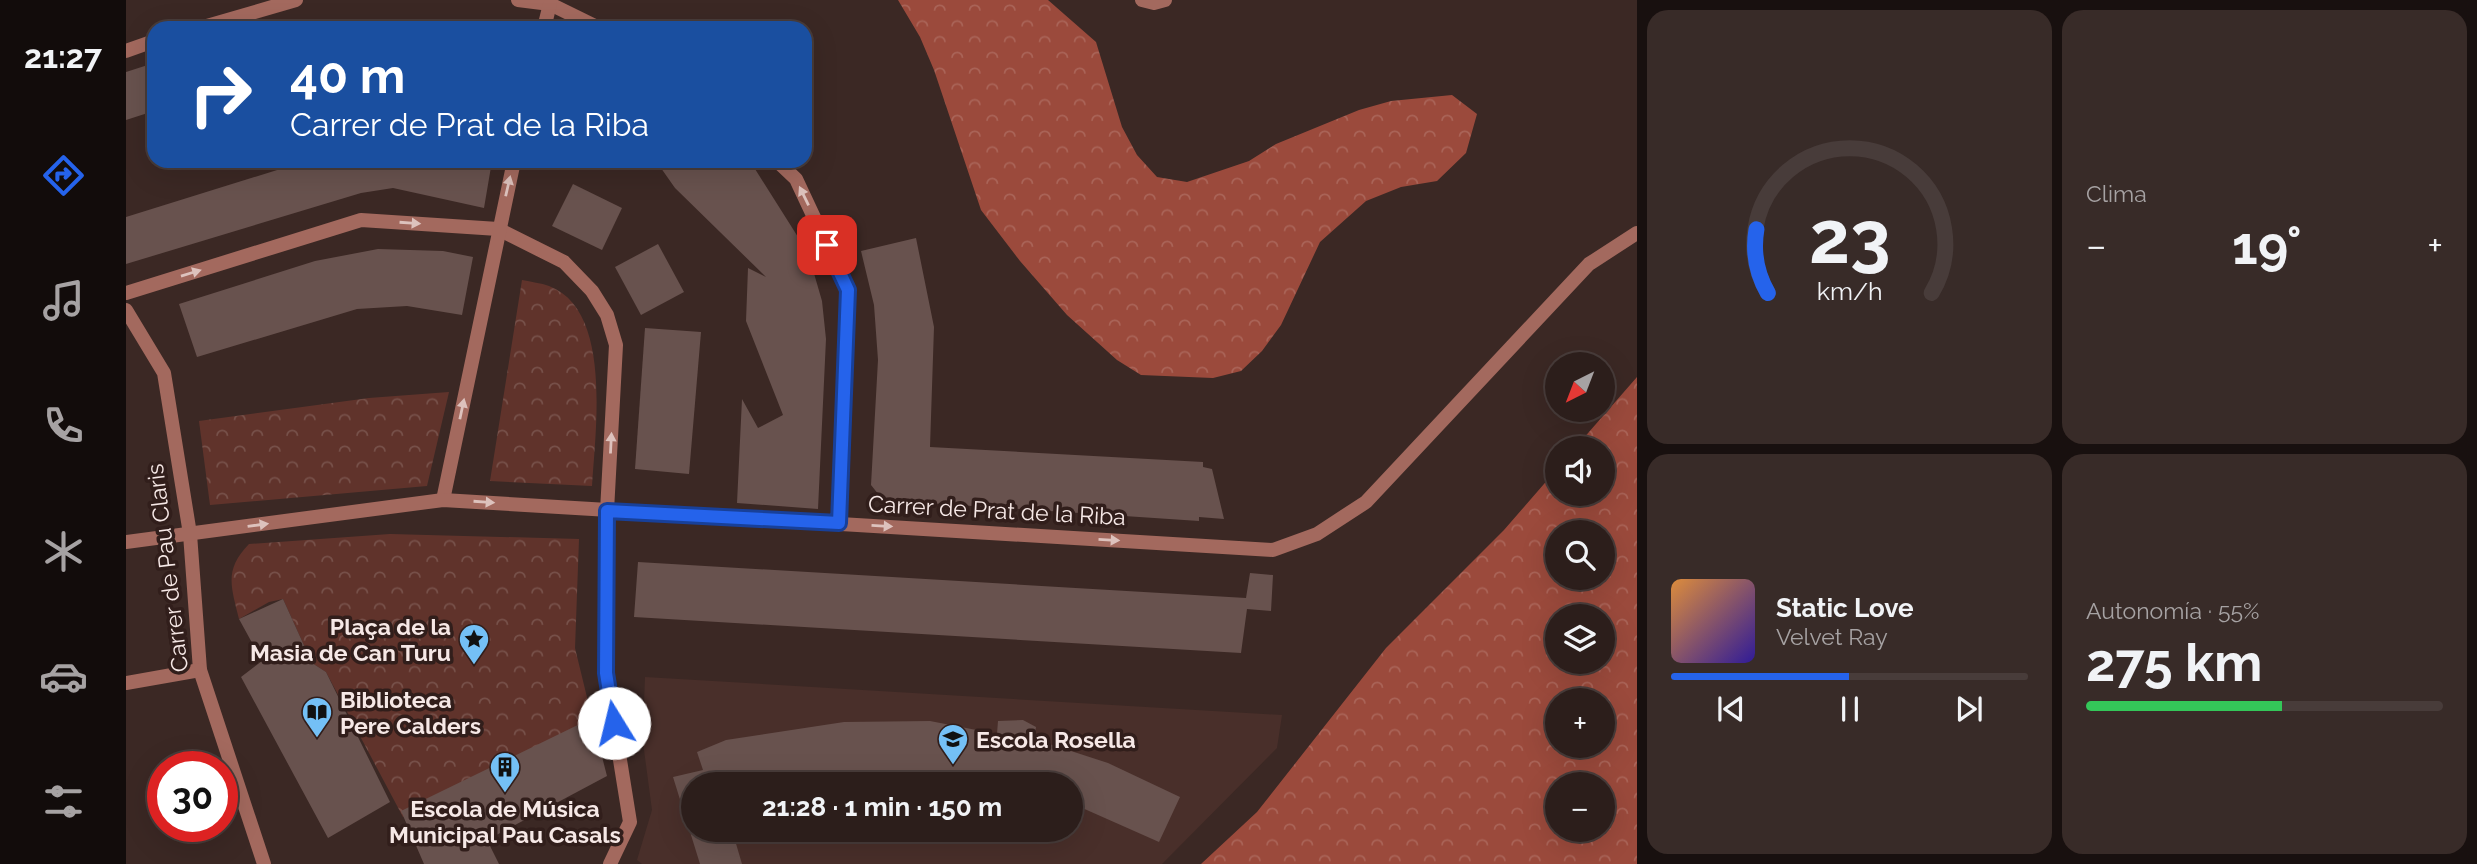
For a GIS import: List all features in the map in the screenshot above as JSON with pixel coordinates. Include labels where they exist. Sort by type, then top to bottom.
[{"type":"street","points":[[224,21],[296,0]]},
{"type":"street","points":[[518,0],[550,4],[585,21]]},
{"type":"street","points":[[1142,0],[1154,3],[1164,0]]},
{"type":"street","points":[[546,21],[550,4]]},
{"type":"street","points":[[126,51],[147,44]]},
{"type":"street","points":[[443,500],[512,168]]},
{"type":"street","points":[[784,168],[796,179],[848,290],[839,523]]},
{"type":"street","points":[[126,293],[361,220],[498,229],[564,261],[592,291],[607,315],[616,345],[607,511],[606,673],[630,822],[610,864]]},
{"type":"street","name":"Carrer de Prat de la Riba","points":[[126,541],[443,500],[1273,550],[1317,534],[1366,502],[1588,264],[1637,233]]},
{"type":"street","name":"Carrer de Pau Claris","points":[[126,310],[164,373],[190,534],[200,670],[264,864]]},
{"type":"street","points":[[126,683],[200,670]]},
{"type":"shaded area","name":"Escola Rosella","points":[[645,677],[1282,715],[1277,748],[1162,864],[642,864],[637,860],[652,810],[642,735],[634,704],[644,703]]},
{"type":"green space","points":[[898,0],[1048,0],[1096,42],[1122,127],[1137,155],[1157,177],[1187,182],[1249,161],[1276,144],[1359,110],[1391,101],[1452,95],[1477,114],[1466,153],[1437,181],[1401,187],[1366,201],[1320,242],[1281,325],[1262,351],[1241,371],[1213,378],[1141,375],[1117,360],[1067,315],[1020,261],[981,210],[934,70],[920,37]]},
{"type":"green space","points":[[522,280],[549,286],[569,299],[583,320],[592,346],[597,405],[592,486],[490,481]]},
{"type":"green space","points":[[1637,377],[1637,864],[1201,864],[1257,812],[1386,648],[1504,530],[1545,483],[1545,506],[1615,506],[1615,436],[1585,436],[1598,422],[1615,422],[1615,402]]},
{"type":"green space","points":[[449,392],[427,486],[210,505],[199,421],[369,398]]},
{"type":"green space","name":"Plaça de la Masia de Can Turu","points":[[390,534],[579,539],[575,648],[592,718],[403,817],[326,672],[312,663],[283,599],[269,602],[239,619],[232,588],[236,562],[249,544]]},
{"type":"building","points":[[147,65],[147,113],[126,120],[126,72]]},
{"type":"building","points":[[284,168],[491,168],[484,208],[393,188],[361,193],[126,264],[126,217]]},
{"type":"building","points":[[661,168],[754,168],[798,237],[813,270],[822,301],[826,339],[818,509],[737,503],[742,399],[758,428],[783,415],[746,321],[748,268],[766,277],[675,188]]},
{"type":"building","points":[[573,184],[622,208],[602,250],[552,226]]},
{"type":"building","points":[[916,238],[934,327],[930,447],[1203,462],[1203,467],[1212,469],[1224,519],[1199,517],[1199,521],[883,500],[871,485],[878,360],[874,305],[861,251]]},
{"type":"building","points":[[658,244],[684,292],[641,315],[615,267]]},
{"type":"building","points":[[378,249],[443,251],[473,257],[462,315],[407,306],[357,309],[197,357],[179,304],[315,261]]},
{"type":"building","points":[[645,328],[701,332],[689,474],[635,469]]},
{"type":"building","points":[[638,562],[1246,598],[1250,573],[1273,575],[1271,611],[1247,609],[1241,653],[634,617]]},
{"type":"building","name":"Biblioteca Pere Calders","points":[[283,599],[312,663],[326,672],[390,802],[328,838],[241,677],[262,661],[239,619]]},
{"type":"building","name":"Escola de Música Municipal Pau Casals","points":[[592,718],[607,776],[487,840],[499,864],[424,864],[401,811]]},
{"type":"building","points":[[1023,720],[1036,727],[1034,739],[1108,763],[1180,797],[1159,842],[1083,808],[1083,772],[694,772],[703,770],[697,752],[726,740],[844,722],[930,721],[997,734],[998,721]]},
{"type":"building","points":[[681,775],[681,803],[673,777]]},
{"type":"building","points":[[693,842],[736,842],[742,864],[700,864]]},
{"type":"place","name":"Plaça de la Masia de Can Turu","points":[[474,666]]},
{"type":"place","name":"Biblioteca Pere Calders","points":[[317,739]]},
{"type":"place","name":"Escola Rosella","points":[[953,766]]},
{"type":"place","name":"Escola de Música Municipal Pau Casals","points":[[505,794]]},
{"type":"route","points":[[614,723],[606,673],[607,511],[839,523],[848,290],[827,245]]}]
